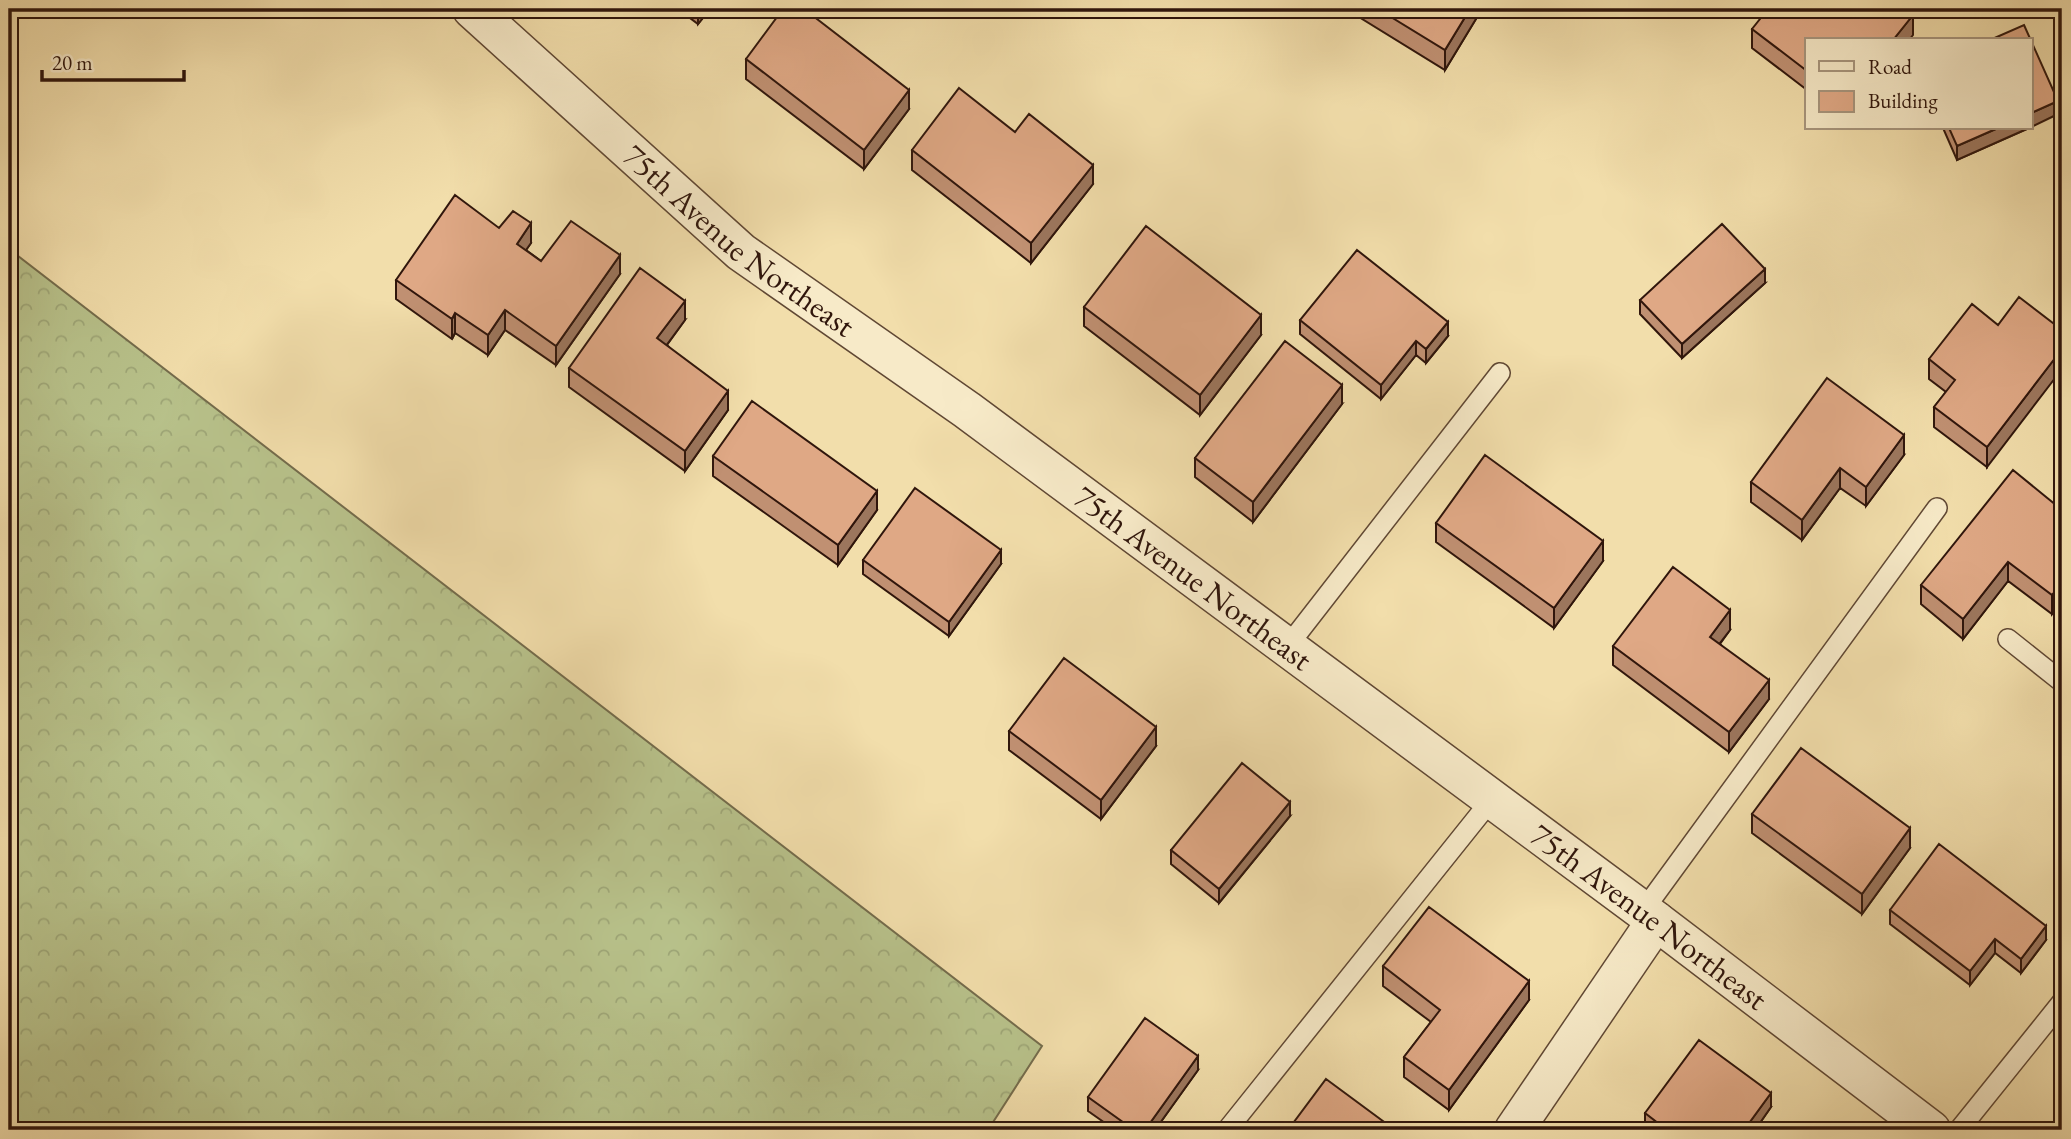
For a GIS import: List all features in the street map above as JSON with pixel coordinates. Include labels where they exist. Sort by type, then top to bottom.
[{"type":"street","name":"75th Avenue Northeast","points":[[472,9],[741,251],[967,410],[1287,646],[1650,916],[1931,1130]]},
{"type":"street","points":[[1514,1130],[1650,916]]},
{"type":"lane","points":[[1287,646],[1500,373]]},
{"type":"lane","points":[[1650,916],[1937,508]]},
{"type":"lane","points":[[2008,639],[2062,682]]},
{"type":"lane","points":[[1227,1130],[1492,799]]},
{"type":"lane","points":[[1959,1130],[2062,1002]]},
{"type":"green space","points":[[9,249],[1042,1046],[988,1130],[9,1130]]},
{"type":"building","points":[[783,9],[804,9],[909,90],[864,150],[746,59]]},
{"type":"building","points":[[1378,9],[1470,9],[1445,50]]},
{"type":"building","points":[[1768,9],[1905,9],[1913,15],[1895,38],[1805,38],[1805,69],[1752,29]]},
{"type":"building","points":[[2024,25],[2030,38],[1995,38]]},
{"type":"building","points":[[2032,43],[2058,101],[2032,113]]},
{"type":"building","points":[[959,88],[1015,132],[1029,114],[1093,165],[1031,243],[912,150]]},
{"type":"building","points":[[1950,130],[1993,130],[1957,146]]},
{"type":"building","points":[[455,195],[499,228],[513,211],[531,223],[517,244],[541,261],[571,221],[620,255],[556,346],[505,310],[488,335],[455,313],[452,319],[396,280]]},
{"type":"building","points":[[1722,224],[1765,269],[1682,344],[1640,300]]},
{"type":"building","points":[[1146,226],[1261,315],[1200,395],[1084,307]]},
{"type":"building","points":[[1357,250],[1448,322],[1426,349],[1416,341],[1381,385],[1300,320]]},
{"type":"building","points":[[640,268],[685,301],[657,338],[728,391],[685,451],[569,368]]},
{"type":"building","points":[[2019,297],[2062,330],[2062,349],[1987,447],[1934,407],[1955,380],[1929,359],[1972,304],[1998,325]]},
{"type":"building","points":[[1285,341],[1342,385],[1253,502],[1195,458]]},
{"type":"building","points":[[1827,378],[1904,435],[1866,487],[1840,468],[1802,520],[1751,482]]},
{"type":"building","points":[[752,401],[877,491],[838,545],[713,456]]},
{"type":"building","points":[[1485,455],[1603,541],[1554,608],[1436,523]]},
{"type":"building","points":[[2013,470],[2062,510],[2062,582],[2052,595],[2008,562],[1963,619],[1921,585]]},
{"type":"building","points":[[915,488],[1001,550],[949,622],[863,560]]},
{"type":"building","points":[[1673,567],[1730,610],[1710,637],[1769,680],[1729,732],[1613,646]]},
{"type":"building","points":[[1064,658],[1156,727],[1101,800],[1009,731]]},
{"type":"building","points":[[1801,748],[1910,828],[1862,894],[1752,814]]},
{"type":"building","points":[[1242,763],[1290,802],[1219,889],[1171,850]]},
{"type":"building","points":[[1939,844],[2046,926],[2021,959],[1995,939],[1970,971],[1890,910]]},
{"type":"building","points":[[1429,907],[1529,981],[1449,1090],[1404,1057],[1440,1010],[1383,966]]},
{"type":"building","points":[[1145,1018],[1198,1056],[1145,1130],[1134,1130],[1088,1097]]},
{"type":"building","points":[[1699,1040],[1771,1093],[1744,1130],[1667,1130],[1645,1113]]},
{"type":"building","points":[[1326,1079],[1395,1130],[1288,1130]]},
{"type":"building","points":[[1628,1123],[1638,1130],[1623,1130]]}]
